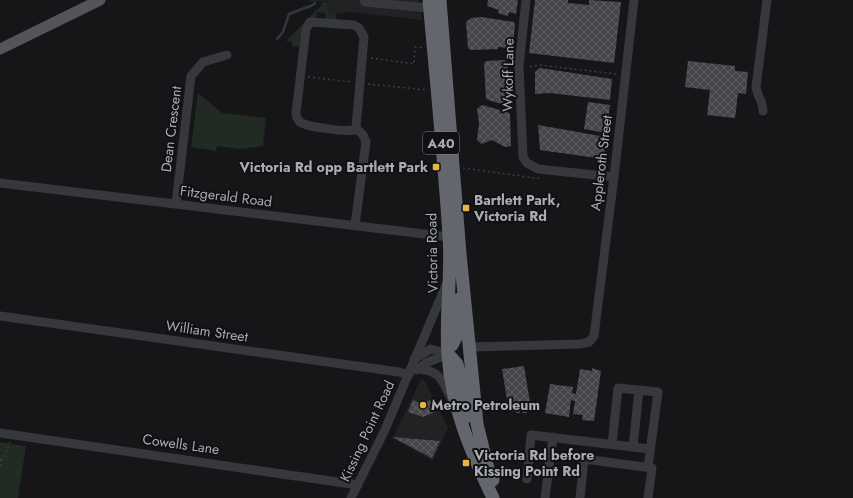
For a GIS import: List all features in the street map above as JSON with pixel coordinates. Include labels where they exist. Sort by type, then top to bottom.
[{"type":"highway","name":"Victoria Road","points":[[440,0],[460,254],[477,424],[488,469],[502,498]]},
{"type":"highway","name":"Victoria Road","points":[[429,4],[449,237],[448,354],[456,409],[470,448],[493,498]]},
{"type":"highway","points":[[460,254],[456,337],[448,354],[457,364],[477,443],[488,469]]},
{"type":"main road","points":[[0,50],[100,0]]},
{"type":"street","points":[[364,0],[365,2],[429,4]]},
{"type":"street","name":"Wykoff Lane","points":[[526,0],[519,66],[524,157],[527,163],[532,167],[614,177]]},
{"type":"street","name":"Appleroth Street","points":[[470,347],[586,343],[592,339],[614,177],[634,0]]},
{"type":"street","points":[[763,111],[762,102],[756,87],[766,0]]},
{"type":"street","points":[[310,22],[354,25],[359,28],[364,37],[356,128],[350,131],[301,123],[297,119],[296,113],[306,29],[310,22]]},
{"type":"street","name":"Dean Crescent","points":[[176,204],[191,76],[203,62],[227,55]]},
{"type":"street","points":[[355,225],[366,142],[363,135],[356,128]]},
{"type":"street","name":"Fitzgerald Road","points":[[0,183],[449,237]]},
{"type":"street","name":"Kissing Point Road","points":[[351,498],[409,375],[413,360],[449,278]]},
{"type":"street","name":"William Street","points":[[0,316],[399,372],[409,375]]},
{"type":"street","points":[[413,360],[423,352],[431,349],[448,354]]},
{"type":"street","points":[[409,375],[437,358],[448,354]]},
{"type":"street","points":[[418,369],[431,370],[439,376],[456,409]]},
{"type":"street","points":[[612,444],[618,388],[658,392],[648,468]]},
{"type":"street","points":[[633,447],[639,390]]},
{"type":"street","name":"Cowells Lane","points":[[0,433],[358,485]]},
{"type":"street","points":[[527,479],[531,435],[650,449]]},
{"type":"street","points":[[545,498],[553,437]]},
{"type":"street","points":[[580,498],[584,459],[652,468],[648,498]]},
{"type":"path","points":[[363,57],[414,64],[415,47],[425,48]]},
{"type":"path","points":[[530,67],[539,65],[616,74]]},
{"type":"path","points":[[300,77],[429,90]]},
{"type":"path","points":[[463,168],[542,179]]},
{"type":"path","points":[[0,460],[8,448],[13,434]]},
{"type":"path","points":[[0,466],[2,458]]},
{"type":"shaded area","points":[[310,0],[419,0],[422,20],[350,12],[329,16],[327,1],[310,2]]},
{"type":"shaded area","points":[[323,2],[327,2],[329,15],[336,15],[337,23],[324,22],[326,14],[317,12],[316,17],[303,30],[299,47],[292,46],[292,41],[286,41],[319,8]]},
{"type":"shaded area","points":[[198,93],[222,113],[266,118],[263,146],[240,149],[217,146],[216,151],[191,147]]},
{"type":"shaded area","name":"Metro Petroleum","points":[[421,379],[425,381],[448,428],[433,461],[393,438]]},
{"type":"shaded area","points":[[0,442],[26,446],[18,498],[0,498]]},
{"type":"building","points":[[488,0],[518,0],[516,14],[509,12],[508,16],[498,13],[499,10],[487,6]]},
{"type":"building","points":[[535,0],[568,0],[568,3],[589,5],[589,0],[621,2],[614,63],[529,53]]},
{"type":"building","points":[[482,17],[514,22],[513,45],[511,48],[498,47],[498,49],[471,50],[468,48],[466,22],[471,18]]},
{"type":"building","points":[[505,60],[507,62],[510,102],[505,105],[486,98],[484,64],[486,61]]},
{"type":"building","points":[[688,61],[735,66],[735,71],[748,72],[746,94],[738,93],[735,118],[707,115],[710,90],[685,87]]},
{"type":"building","points":[[540,68],[612,79],[610,100],[550,93],[535,94],[535,72]]},
{"type":"building","points":[[588,102],[610,105],[606,133],[584,129]]},
{"type":"building","points":[[482,105],[500,110],[501,113],[507,111],[510,114],[511,146],[505,147],[492,140],[482,144],[477,140],[479,123],[477,109]]},
{"type":"building","points":[[538,125],[606,137],[604,159],[540,150]]},
{"type":"building","points":[[524,366],[531,408],[527,409],[527,413],[523,413],[522,409],[520,409],[520,413],[516,413],[516,411],[509,412],[502,369]]},
{"type":"building","points":[[592,368],[601,371],[594,421],[582,420],[583,415],[573,414],[575,401],[571,400],[569,417],[545,413],[550,384],[573,387],[572,393],[576,394],[580,369],[592,371]]},
{"type":"building","points":[[413,400],[422,404],[430,400],[435,412],[423,417],[408,412]]},
{"type":"building","points":[[392,437],[440,441],[432,458]]},
{"type":"waterway","points":[[277,39],[283,32],[289,14],[315,3]]},
{"type":"place","name":"Victoria Rd opp Bartlett Park","points":[[436,167]]},
{"type":"place","name":"Bartlett Park, Victoria Rd","points":[[466,208]]},
{"type":"place","name":"Metro Petroleum","points":[[423,405]]},
{"type":"place","name":"Victoria Rd before Kissing Point Rd","points":[[466,463]]}]
